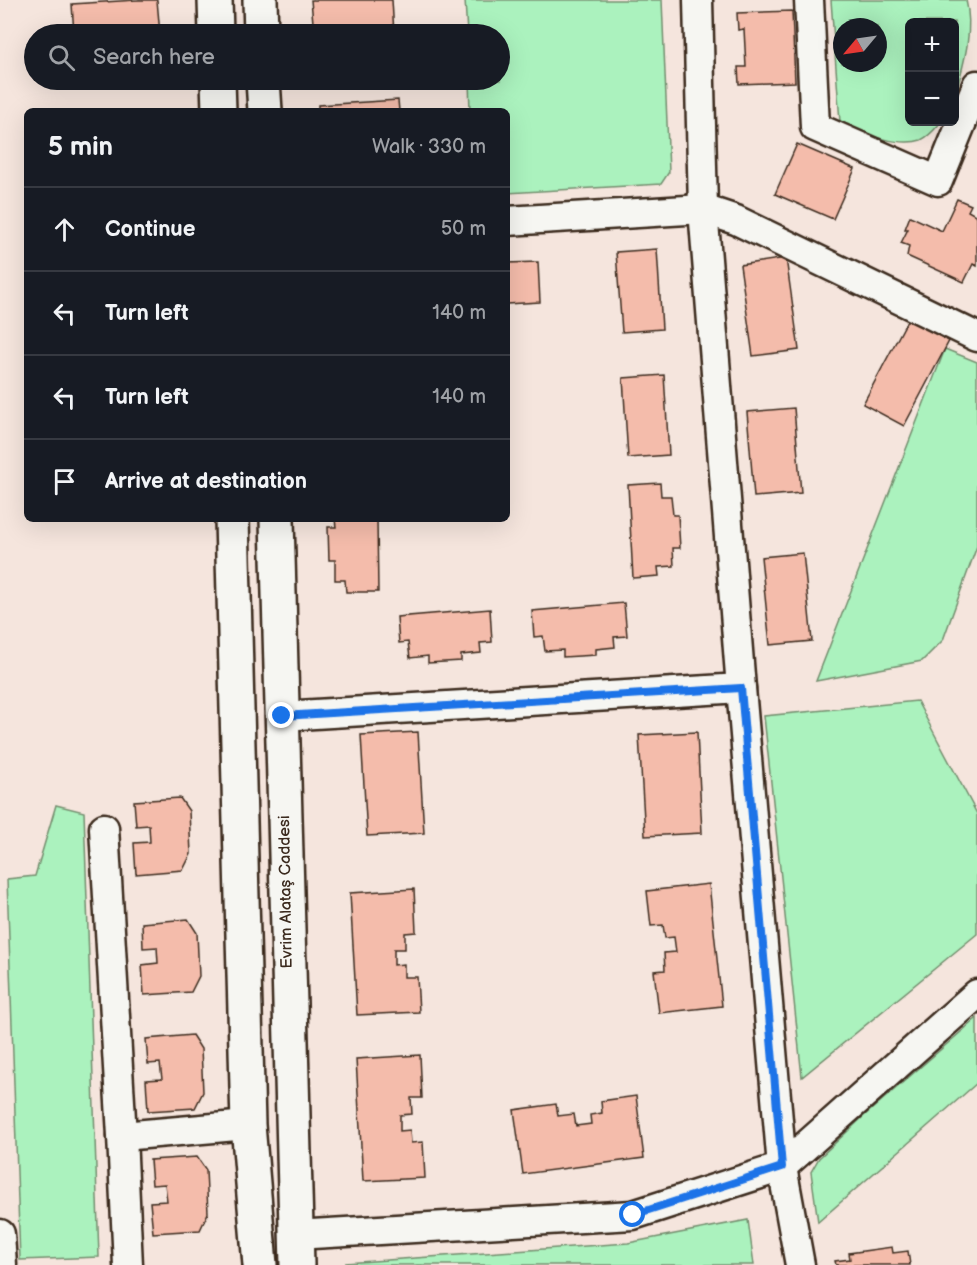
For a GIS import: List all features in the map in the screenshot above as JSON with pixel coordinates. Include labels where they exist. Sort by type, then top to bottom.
[{"type":"main road","points":[[215,0],[216,24]]},
{"type":"main road","points":[[260,0],[261,24]]},
{"type":"main road","points":[[218,90],[219,108]]},
{"type":"main road","points":[[264,90],[265,108]]},
{"type":"main road","points":[[232,522],[248,1125],[260,1265]]},
{"type":"main road","name":"Evrim Alataş Caddesi","points":[[277,522],[296,1250]]},
{"type":"street","points":[[698,0],[704,209],[741,688],[782,1167],[800,1265]]},
{"type":"street","points":[[809,0],[815,127],[938,181],[977,85]]},
{"type":"street","points":[[510,221],[704,209],[736,220],[977,337]]},
{"type":"street","points":[[282,716],[741,688]]},
{"type":"street","points":[[104,828],[128,1265]]},
{"type":"street","points":[[296,1250],[633,1215],[782,1167],[977,994]]},
{"type":"street","points":[[122,1136],[248,1125]]},
{"type":"street","points":[[0,1234],[2,1265]]},
{"type":"green space","points":[[465,0],[662,0],[669,172],[661,184],[510,193],[510,108],[470,108],[469,90],[510,90],[510,24],[466,24]]},
{"type":"green space","points":[[831,0],[966,0],[968,37],[959,80],[959,18],[905,18],[905,126],[937,126],[932,132],[921,140],[903,142],[868,135],[840,122],[836,72],[887,72],[887,18],[833,18],[833,27]]},
{"type":"green space","points":[[945,349],[977,362],[977,546],[943,640],[922,661],[816,681]]},
{"type":"green space","points":[[917,701],[977,814],[977,934],[802,1077],[764,716]]},
{"type":"green space","points":[[56,805],[84,812],[99,1257],[20,1260],[7,879],[35,876]]},
{"type":"green space","points":[[977,1018],[977,1083],[818,1222],[811,1172],[819,1158]]},
{"type":"green space","points":[[748,1220],[754,1265],[347,1265],[346,1263],[628,1243]]},
{"type":"building","points":[[157,0],[159,24],[73,24],[72,4]]},
{"type":"building","points":[[311,0],[392,0],[393,24],[313,24]]},
{"type":"building","points":[[792,11],[795,82],[739,84],[738,67],[746,67],[744,29],[738,30],[737,13]]},
{"type":"building","points":[[398,100],[399,108],[318,108],[318,105]]},
{"type":"building","points":[[797,144],[855,169],[833,219],[775,194]]},
{"type":"building","points":[[957,199],[971,205],[968,211],[977,216],[977,266],[973,264],[964,282],[907,256],[909,246],[901,243],[908,229],[905,229],[910,216],[942,231]]},
{"type":"building","points":[[657,249],[662,329],[622,332],[616,252]]},
{"type":"building","points":[[786,258],[799,350],[753,356],[740,265]]},
{"type":"building","points":[[538,262],[540,302],[510,304],[510,263]]},
{"type":"building","points":[[908,319],[949,341],[904,426],[863,404]]},
{"type":"building","points":[[664,375],[669,455],[628,458],[623,378]]},
{"type":"building","points":[[794,408],[801,493],[754,497],[747,412]]},
{"type":"building","points":[[660,483],[661,496],[671,496],[673,515],[678,515],[680,548],[673,548],[674,566],[658,567],[659,576],[633,578],[628,485]]},
{"type":"building","points":[[335,522],[377,522],[378,592],[346,592],[345,580],[335,580],[335,560],[329,560],[328,527],[336,527]]},
{"type":"building","points":[[803,553],[812,641],[770,645],[761,557]]},
{"type":"building","points":[[624,603],[627,636],[614,637],[615,647],[596,649],[596,655],[563,657],[563,650],[545,651],[543,636],[534,637],[532,611]]},
{"type":"building","points":[[490,609],[492,642],[480,643],[481,653],[461,655],[461,661],[428,663],[428,656],[410,658],[408,642],[399,643],[397,617]]},
{"type":"building","points":[[418,732],[424,833],[367,836],[361,735]]},
{"type":"building","points":[[697,732],[702,833],[645,836],[639,735]]},
{"type":"building","points":[[180,798],[189,811],[191,854],[183,870],[136,874],[134,843],[150,842],[149,825],[136,826],[134,801]]},
{"type":"building","points":[[709,884],[722,1006],[659,1013],[654,971],[665,970],[664,953],[676,952],[674,937],[665,938],[663,925],[651,926],[647,891]]},
{"type":"building","points":[[414,889],[416,932],[405,933],[405,949],[394,949],[394,965],[404,964],[404,977],[417,977],[419,1012],[357,1015],[350,893]]},
{"type":"building","points":[[188,919],[197,933],[199,976],[191,992],[144,995],[142,965],[158,963],[157,947],[143,948],[142,923]]},
{"type":"building","points":[[192,1035],[201,1049],[203,1092],[195,1108],[148,1111],[146,1080],[162,1079],[160,1063],[148,1064],[146,1039]]},
{"type":"building","points":[[420,1055],[422,1098],[411,1098],[412,1114],[400,1115],[400,1131],[410,1130],[411,1143],[423,1142],[425,1178],[363,1181],[356,1059]]},
{"type":"building","points":[[636,1096],[644,1158],[523,1174],[514,1110],[556,1104],[558,1116],[574,1114],[576,1126],[591,1124],[590,1115],[602,1113],[601,1101]]},
{"type":"building","points":[[197,1157],[206,1170],[208,1213],[200,1230],[153,1233],[150,1202],[167,1201],[165,1184],[152,1185],[150,1160]]},
{"type":"building","points":[[892,1247],[893,1253],[908,1251],[910,1265],[836,1265],[835,1261],[850,1259],[849,1253]]},
{"type":"route","points":[[282,716],[741,688],[782,1167],[633,1215]]}]
